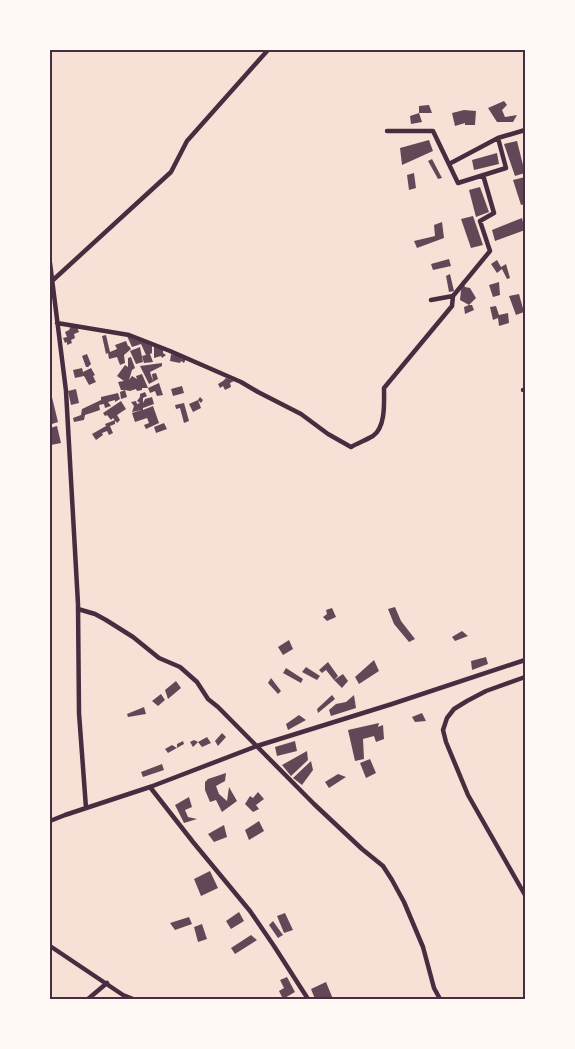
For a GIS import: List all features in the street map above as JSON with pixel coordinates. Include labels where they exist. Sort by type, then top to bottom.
[{"type":"street","points":[[52,283],[171,172],[187,141],[268,50]]},
{"type":"street","points":[[449,164],[498,138],[525,130]]},
{"type":"street","points":[[387,131],[433,131],[458,183],[506,168],[498,138]]},
{"type":"street","points":[[57,323],[129,335],[170,351],[241,382],[301,414],[328,434],[351,447],[374,435],[381,426],[384,388],[452,306],[453,296],[490,251],[480,221],[494,213],[483,175]]},
{"type":"street","points":[[50,263],[66,391],[78,609],[79,713],[86,808]]},
{"type":"street","points":[[431,300],[453,296]]},
{"type":"street","points":[[78,609],[95,614],[122,629],[159,658],[180,668],[197,682],[208,699],[314,804],[383,866],[412,920],[423,947],[434,988],[440,999]]},
{"type":"street","points":[[50,822],[64,815],[150,787],[257,746],[525,660]]},
{"type":"street","points":[[525,678],[486,691],[454,709],[447,718],[443,730],[446,742],[468,795],[525,895]]},
{"type":"street","points":[[150,787],[250,912],[308,999]]},
{"type":"street","points":[[50,946],[123,995],[133,999]]},
{"type":"street","points":[[88,999],[107,983]]},
{"type":"building","points":[[504,101],[507,105],[502,110],[505,117],[517,115],[513,122],[497,122],[488,108]]},
{"type":"building","points":[[429,105],[432,113],[419,113],[419,106]]},
{"type":"building","points":[[464,110],[476,111],[475,125],[465,125],[465,123],[455,126],[452,113]]},
{"type":"building","points":[[419,113],[422,122],[411,124],[410,116]]},
{"type":"building","points":[[429,140],[433,151],[402,165],[400,148]]},
{"type":"building","points":[[517,141],[525,173],[515,176],[504,144]]},
{"type":"building","points":[[497,153],[499,164],[474,170],[472,160]]},
{"type":"building","points":[[432,159],[442,178],[438,179],[428,161]]},
{"type":"building","points":[[414,173],[416,188],[409,190],[407,175]]},
{"type":"building","points":[[525,177],[525,204],[521,205],[513,180]]},
{"type":"building","points":[[480,187],[489,212],[476,217],[469,190]]},
{"type":"building","points":[[473,216],[483,245],[471,248],[461,219]]},
{"type":"building","points":[[522,218],[525,230],[495,241],[492,230]]},
{"type":"building","points":[[442,222],[444,238],[417,248],[414,241],[435,236],[434,225]]},
{"type":"building","points":[[449,259],[451,266],[433,270],[431,264]]},
{"type":"building","points":[[497,260],[501,267],[506,264],[510,278],[507,279],[502,269],[497,273],[491,264]]},
{"type":"building","points":[[450,274],[454,291],[449,292],[446,276]]},
{"type":"building","points":[[462,280],[465,287],[470,288],[476,298],[469,305],[460,300]]},
{"type":"building","points":[[499,282],[500,295],[493,297],[489,285]]},
{"type":"building","points":[[519,294],[524,312],[516,315],[509,296]]},
{"type":"building","points":[[472,305],[474,310],[465,314],[464,307]]},
{"type":"building","points":[[496,306],[499,315],[508,313],[509,323],[499,326],[498,318],[493,320],[490,307]]},
{"type":"building","points":[[71,326],[77,327],[79,332],[74,334],[75,338],[71,340],[72,343],[67,345],[63,338],[67,337],[65,332]]},
{"type":"building","points":[[106,335],[110,352],[117,349],[115,345],[126,341],[131,349],[124,355],[125,363],[120,365],[117,357],[109,359],[102,336]]},
{"type":"building","points":[[127,336],[152,346],[152,353],[150,354],[153,362],[144,363],[142,356],[146,355],[141,344],[132,347]]},
{"type":"building","points":[[154,345],[163,350],[163,353],[166,355],[162,358],[161,356],[154,358]]},
{"type":"building","points":[[140,347],[143,362],[136,364],[130,351]]},
{"type":"building","points":[[87,354],[91,364],[86,367],[82,356]]},
{"type":"building","points":[[171,354],[182,357],[181,360],[182,358],[186,359],[184,363],[181,361],[180,363],[170,361]]},
{"type":"building","points":[[131,357],[135,368],[132,370],[129,380],[132,376],[137,379],[136,376],[142,374],[148,388],[142,388],[142,390],[137,391],[136,389],[130,391],[121,390],[118,382],[124,381],[117,376],[125,365],[128,367],[128,358]]},
{"type":"building","points":[[162,363],[162,366],[150,372],[153,381],[152,374],[156,373],[158,379],[149,384],[140,366]]},
{"type":"building","points":[[82,368],[83,372],[91,368],[96,382],[89,385],[84,376],[75,378],[73,370]]},
{"type":"building","points":[[226,378],[234,381],[230,383],[231,387],[225,390],[223,386],[220,388],[218,384]]},
{"type":"building","points":[[159,383],[163,395],[157,396],[155,391],[150,393],[148,388]]},
{"type":"building","points":[[182,386],[184,393],[173,396],[171,389]]},
{"type":"building","points":[[50,389],[58,422],[52,424],[50,416]]},
{"type":"building","points":[[76,389],[79,403],[71,405],[68,391]]},
{"type":"building","points":[[125,390],[127,397],[121,399],[120,392]]},
{"type":"building","points":[[145,392],[147,396],[143,398],[143,403],[145,399],[152,397],[154,404],[143,408],[143,410],[153,406],[159,423],[146,429],[144,425],[149,423],[147,418],[135,422],[132,413],[141,410],[132,412],[134,406],[131,402],[136,401],[137,404],[140,403],[137,401],[140,394]]},
{"type":"building","points":[[118,393],[120,399],[115,402],[115,400],[108,402],[111,406],[105,408],[104,404],[99,405],[100,410],[85,415],[84,420],[74,422],[73,418],[81,415],[82,409],[101,400],[101,397]]},
{"type":"building","points":[[198,400],[201,408],[193,412],[189,404]]},
{"type":"building","points":[[121,401],[126,409],[117,415],[120,420],[117,423],[113,418],[111,420],[103,413]]},
{"type":"building","points":[[184,403],[189,421],[184,423],[180,408],[176,409],[175,405]]},
{"type":"building","points":[[115,420],[115,424],[110,426],[113,433],[109,435],[107,431],[102,433],[103,435],[96,440],[92,434],[106,426],[105,424]]},
{"type":"building","points":[[164,423],[167,429],[156,433],[154,427]]},
{"type":"building","points":[[57,426],[61,443],[51,445],[50,428]]},
{"type":"building","points":[[395,607],[401,621],[415,639],[409,642],[394,624],[388,609]]},
{"type":"building","points":[[332,608],[336,617],[327,621],[323,617],[327,614],[326,610]]},
{"type":"building","points":[[462,631],[468,636],[455,641],[452,637]]},
{"type":"building","points":[[289,640],[293,649],[283,655],[278,647]]},
{"type":"building","points":[[486,657],[488,664],[472,670],[471,661]]},
{"type":"building","points":[[374,660],[379,671],[359,684],[355,677]]},
{"type":"building","points":[[328,662],[338,676],[334,680],[326,670],[322,673],[319,670]]},
{"type":"building","points":[[306,667],[320,676],[317,680],[302,672]]},
{"type":"building","points":[[286,668],[303,679],[301,683],[283,673]]},
{"type":"building","points":[[343,674],[348,681],[342,688],[334,680]]},
{"type":"building","points":[[271,678],[281,691],[278,694],[268,683]]},
{"type":"building","points":[[176,681],[181,688],[168,699],[165,690]]},
{"type":"building","points":[[161,694],[165,700],[158,706],[152,701]]},
{"type":"building","points":[[332,695],[335,699],[318,713],[317,709]]},
{"type":"building","points":[[354,695],[356,708],[331,716],[329,710],[336,704],[346,702]]},
{"type":"building","points":[[144,707],[146,714],[128,717],[127,714]]},
{"type":"building","points":[[422,713],[426,721],[415,722],[412,717]]},
{"type":"building","points":[[299,715],[306,720],[288,730],[286,724]]},
{"type":"building","points":[[379,723],[378,727],[383,725],[384,739],[376,742],[374,736],[363,739],[364,759],[355,761],[348,730]]},
{"type":"building","points":[[222,733],[226,737],[218,746],[215,741]]},
{"type":"building","points":[[207,737],[211,743],[202,747],[198,742]]},
{"type":"building","points":[[194,740],[198,742],[193,747],[190,742]]},
{"type":"building","points":[[183,741],[184,744],[177,748],[177,744]]},
{"type":"building","points":[[295,741],[297,751],[277,756],[275,747]]},
{"type":"building","points":[[172,745],[177,748],[168,753],[165,749]]},
{"type":"building","points":[[307,751],[308,760],[291,776],[282,765]]},
{"type":"building","points":[[370,759],[376,773],[366,778],[360,763]]},
{"type":"building","points":[[311,761],[313,770],[302,785],[293,778]]},
{"type":"building","points":[[162,764],[164,770],[143,777],[141,772]]},
{"type":"building","points":[[226,773],[225,781],[216,786],[219,794],[227,801],[229,787],[237,801],[222,812],[216,800],[210,802],[205,790],[205,782],[208,779]]},
{"type":"building","points":[[338,774],[346,777],[329,788],[325,782]]},
{"type":"building","points":[[258,792],[264,799],[256,805],[259,809],[253,812],[245,804],[250,796],[253,798]]},
{"type":"building","points":[[189,797],[192,807],[185,810],[188,817],[197,819],[184,823],[175,805]]},
{"type":"building","points":[[259,821],[264,831],[249,840],[245,830]]},
{"type":"building","points":[[224,825],[227,837],[214,842],[208,834]]},
{"type":"building","points":[[210,871],[218,888],[201,896],[194,879]]},
{"type":"building","points":[[239,912],[244,921],[231,929],[226,921]]},
{"type":"building","points":[[285,913],[293,930],[284,933],[277,916]]},
{"type":"building","points":[[189,917],[192,924],[175,930],[170,923]]},
{"type":"building","points":[[273,921],[283,935],[278,938],[269,925]]},
{"type":"building","points":[[202,924],[207,939],[198,942],[194,927]]},
{"type":"building","points":[[251,935],[257,940],[235,954],[231,948]]},
{"type":"building","points":[[287,977],[295,992],[283,999],[279,991],[284,988],[280,980]]},
{"type":"building","points":[[326,982],[333,999],[315,999],[311,989]]}]
